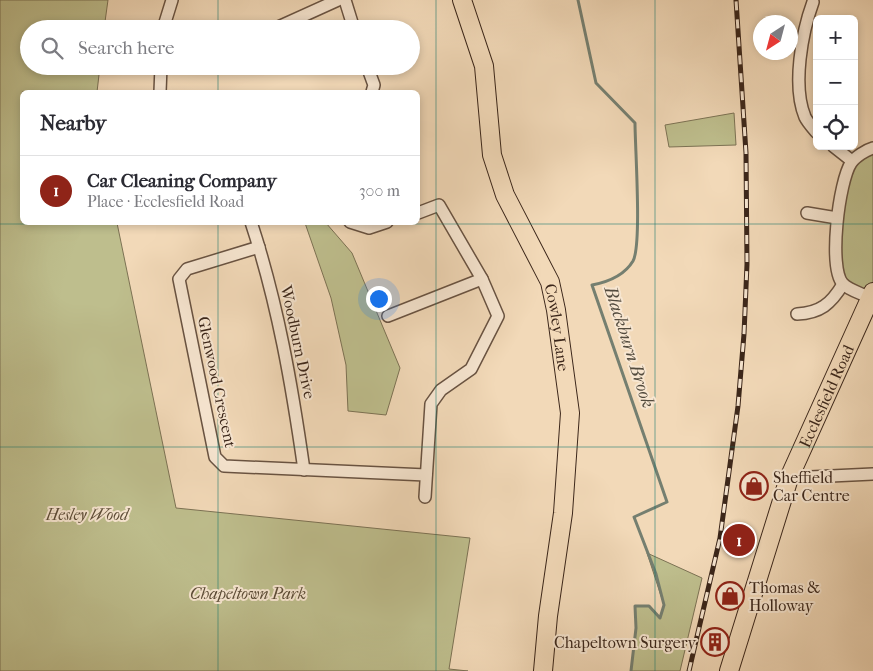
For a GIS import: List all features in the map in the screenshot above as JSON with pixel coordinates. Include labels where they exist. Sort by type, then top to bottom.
[{"type":"main road","name":"Cowley Lane","points":[[462,0],[484,66],[492,155],[505,195],[550,282],[556,310],[570,413],[563,513],[548,616],[543,671]]},
{"type":"main road","name":"Ecclesfield Road","points":[[729,671],[789,478],[872,295]]},
{"type":"street","points":[[166,20],[172,0]]},
{"type":"street","points":[[294,20],[338,0]]},
{"type":"street","points":[[345,0],[351,20]]},
{"type":"street","points":[[813,2],[807,20],[801,53],[800,90],[806,117],[813,127]]},
{"type":"street","points":[[160,90],[161,75]]},
{"type":"street","points":[[370,75],[374,86],[373,90]]},
{"type":"street","points":[[872,295],[843,284],[837,270],[837,218],[842,182],[852,161],[873,148]]},
{"type":"street","points":[[838,150],[852,161]]},
{"type":"street","points":[[420,212],[440,205],[482,279],[498,316],[472,369],[441,390],[431,404],[425,497]]},
{"type":"street","points":[[805,213],[837,218]]},
{"type":"street","name":"Woodburn Drive","points":[[252,225],[277,306],[292,387],[304,470]]},
{"type":"street","points":[[360,225],[369,228],[378,225]]},
{"type":"street","name":"Glenwood Crescent","points":[[260,247],[187,269],[179,279],[215,457],[224,466],[426,475]]},
{"type":"street","points":[[388,316],[482,279]]},
{"type":"street","points":[[797,314],[812,313],[829,304],[843,284]]},
{"type":"street","points":[[789,478],[873,474]]},
{"type":"green space","name":"Hesley Wood","points":[[0,0],[108,0],[105,20],[20,20],[20,75],[99,75],[97,90],[20,90],[20,225],[117,225],[176,508],[470,538],[449,669],[468,671],[0,671]]},
{"type":"green space","points":[[734,113],[736,145],[669,147],[665,125]]},
{"type":"green space","points":[[873,153],[873,288],[870,294],[846,281],[841,269],[841,217],[846,183],[855,164]]},
{"type":"green space","points":[[306,225],[328,225],[352,253],[400,368],[386,415],[348,411],[346,365],[331,298]]},
{"type":"green space","points":[[647,553],[702,578],[680,671],[631,671],[636,628],[635,606],[649,606],[660,617],[664,605]]},
{"type":"waterway","name":"Blackburn Brook","points":[[578,0],[596,83],[635,123],[638,217],[636,251],[633,261],[625,271],[610,280],[592,285],[667,502],[634,517],[656,574],[664,605],[660,618],[649,606],[635,606],[636,628],[631,671]]},
{"type":"railway","points":[[689,671],[720,538],[738,406],[744,334],[747,264],[746,153],[736,0]]},
{"type":"place","name":"Sheffield Car Centre","points":[[754,486]]},
{"type":"place","name":"Car Cleaning Company","points":[[739,540]]},
{"type":"place","name":"Thomas & Holloway","points":[[730,596]]},
{"type":"place","name":"Chapeltown Surgery","points":[[715,642]]},
{"type":"park label","name":"Chapeltown Park","points":[[248,593]]}]
